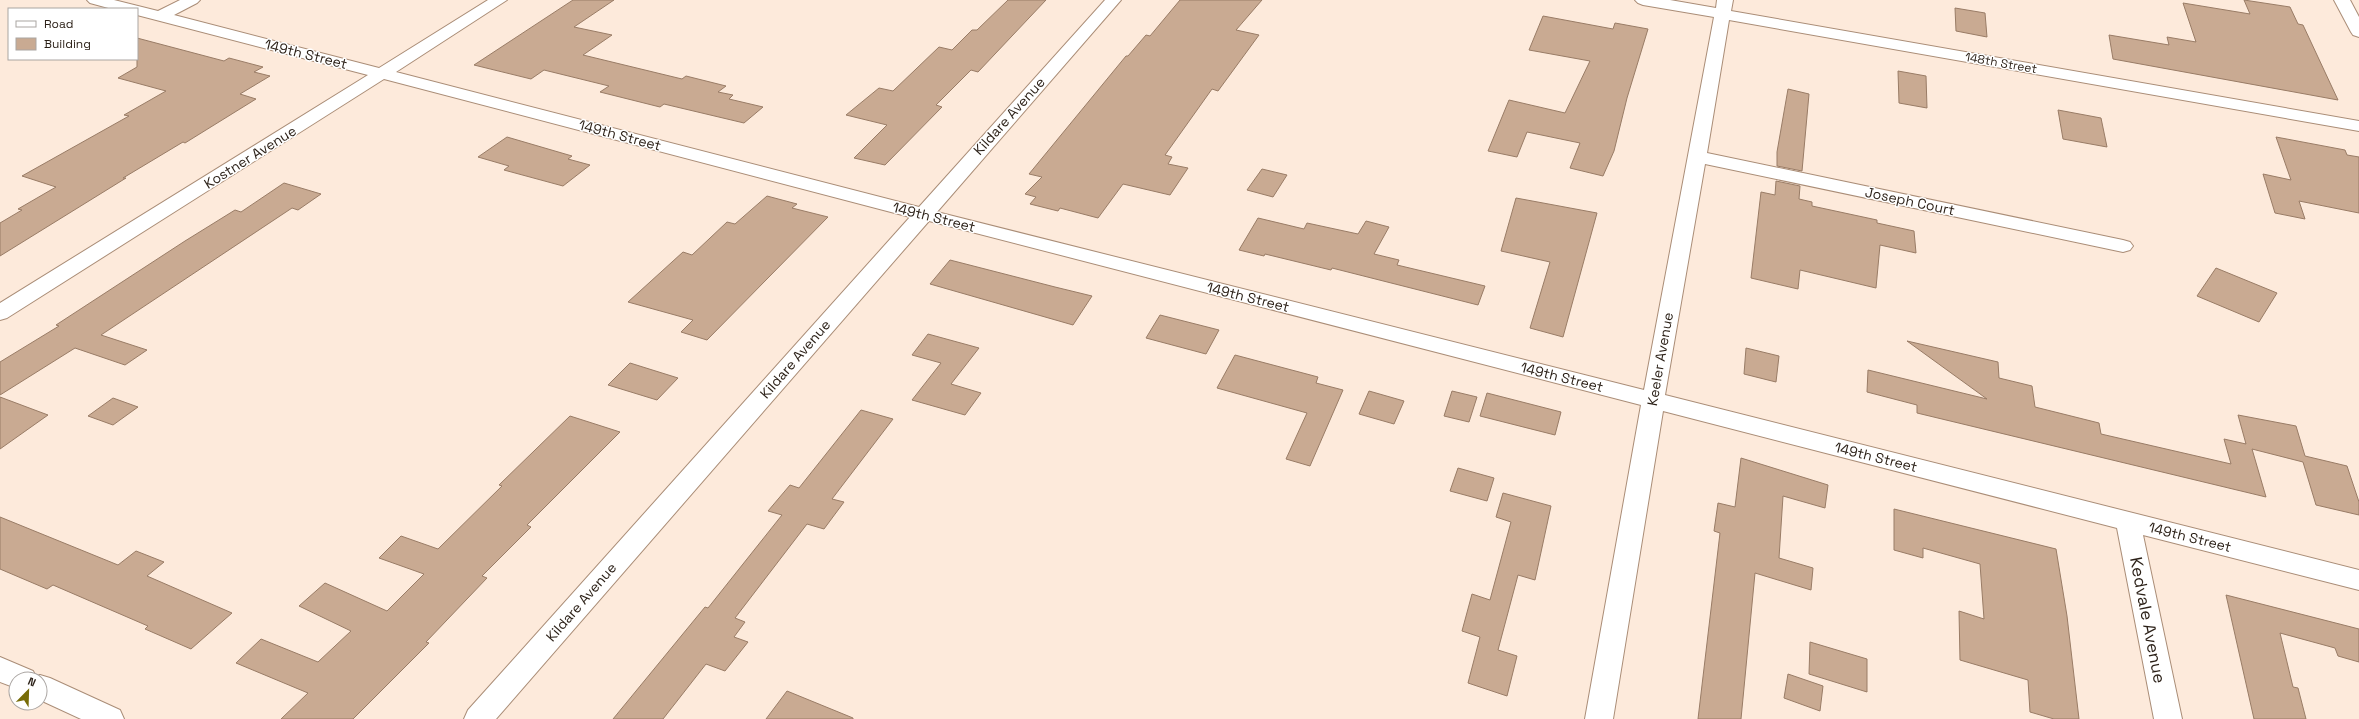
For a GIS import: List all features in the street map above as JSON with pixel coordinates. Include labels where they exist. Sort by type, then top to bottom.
[{"type":"street","points":[[95,0],[127,8]]},
{"type":"street","points":[[160,16],[192,0]]},
{"type":"street","name":"Kostner Avenue","points":[[0,313],[499,0]]},
{"type":"street","name":"Kildare Avenue","points":[[478,719],[1113,0]]},
{"type":"street","name":"148th Street","points":[[1643,0],[1724,7],[2359,126]]},
{"type":"street","points":[[2342,0],[2359,32]]},
{"type":"street","name":"Keeler Avenue","points":[[1599,719],[1653,400],[1724,7]]},
{"type":"street","name":"149th Street","points":[[138,10],[923,214],[2359,580]]},
{"type":"street","name":"Joseph Court","points":[[1697,157],[2123,246]]},
{"type":"street","name":"Kedvale Avenue","points":[[2128,521],[2168,719]]},
{"type":"street","points":[[48,691],[110,719]]},
{"type":"building","points":[[573,0],[614,0],[574,27],[612,35],[583,55],[682,79],[686,76],[726,86],[718,92],[733,95],[729,99],[763,107],[744,123],[664,104],[660,107],[600,92],[609,86],[544,70],[531,79],[474,65]]},
{"type":"building","points":[[1008,0],[1046,0],[978,72],[971,70],[936,105],[942,107],[885,165],[854,158],[887,125],[846,115],[879,88],[893,91],[939,47],[952,50],[972,30],[977,30]]},
{"type":"building","points":[[1180,0],[1262,0],[1236,30],[1259,35],[1218,91],[1212,89],[1165,155],[1172,157],[1168,164],[1188,168],[1170,195],[1123,184],[1098,218],[1060,208],[1058,211],[1030,204],[1036,197],[1025,194],[1042,177],[1029,174],[1126,56],[1128,56],[1146,35],[1150,36]]},
{"type":"building","points":[[2244,0],[2290,7],[2298,24],[2303,25],[2338,100],[2113,59],[2109,35],[2169,45],[2167,37],[2196,42],[2183,3],[2250,14]]},
{"type":"building","points":[[1955,8],[1985,13],[1987,37],[1956,31]]},
{"type":"building","points":[[1543,16],[1613,29],[1615,23],[1648,29],[1627,98],[1614,151],[1603,176],[1570,168],[1580,143],[1527,132],[1517,157],[1488,151],[1509,100],[1565,113],[1590,61],[1529,50]]},
{"type":"building","points":[[138,38],[224,61],[229,58],[263,67],[254,72],[270,76],[240,94],[256,99],[185,143],[183,142],[123,178],[126,178],[0,256],[0,223],[22,210],[18,209],[56,187],[22,176],[129,116],[124,115],[166,91],[118,78],[137,67]]},
{"type":"building","points":[[1898,71],[1926,76],[1927,108],[1899,103]]},
{"type":"building","points":[[1788,89],[1809,94],[1802,171],[1777,166],[1777,152]]},
{"type":"building","points":[[2058,110],[2101,118],[2107,147],[2063,139]]},
{"type":"building","points":[[507,137],[572,156],[568,159],[590,165],[563,186],[504,170],[509,166],[478,157]]},
{"type":"building","points":[[2276,137],[2345,150],[2347,155],[2359,157],[2359,213],[2299,201],[2305,219],[2275,213],[2263,174],[2291,180]]},
{"type":"building","points":[[1262,169],[1287,175],[1273,197],[1247,190]]},
{"type":"building","points":[[1776,181],[1800,186],[1799,199],[1812,202],[1812,206],[1877,220],[1877,223],[1914,231],[1916,253],[1880,245],[1876,288],[1800,270],[1798,289],[1751,278],[1761,192],[1775,195]]},
{"type":"building","points":[[284,183],[321,194],[298,210],[292,208],[101,335],[147,350],[125,365],[75,348],[0,395],[0,362],[59,326],[56,325],[185,241],[235,210],[241,212]]},
{"type":"building","points":[[767,196],[797,204],[792,208],[828,217],[707,340],[681,332],[693,320],[628,302],[683,252],[692,255],[727,222],[735,224]]},
{"type":"building","points":[[1516,198],[1597,213],[1563,337],[1530,328],[1550,262],[1501,251]]},
{"type":"building","points":[[1258,218],[1304,229],[1307,223],[1358,234],[1366,221],[1389,227],[1374,254],[1399,260],[1397,265],[1485,286],[1478,305],[1332,268],[1331,270],[1265,254],[1264,256],[1239,250]]},
{"type":"building","points":[[950,260],[1092,296],[1073,325],[930,284]]},
{"type":"building","points":[[2216,268],[2277,293],[2259,322],[2197,296]]},
{"type":"building","points":[[1160,315],[1219,330],[1206,354],[1146,338]]},
{"type":"building","points":[[928,334],[979,348],[951,384],[981,393],[965,415],[912,400],[941,363],[912,355]]},
{"type":"building","points":[[1907,341],[1998,362],[1999,378],[2032,386],[2035,407],[2099,423],[2101,434],[2231,464],[2224,439],[2246,444],[2238,415],[2296,426],[2305,456],[2347,466],[2359,502],[2359,515],[2316,505],[2303,462],[2252,449],[2266,497],[1917,413],[1917,405],[1867,392],[1868,370],[1987,399]]},
{"type":"building","points":[[1746,348],[1779,356],[1776,382],[1744,374]]},
{"type":"building","points":[[1235,355],[1318,377],[1316,383],[1343,390],[1310,466],[1286,459],[1307,413],[1217,388]]},
{"type":"building","points":[[630,363],[678,378],[657,400],[608,385]]},
{"type":"building","points":[[1369,391],[1404,401],[1394,424],[1359,414]]},
{"type":"building","points":[[1452,391],[1477,397],[1469,422],[1444,416]]},
{"type":"building","points":[[1487,393],[1561,412],[1555,435],[1480,416]]},
{"type":"building","points":[[0,397],[48,415],[0,449]]},
{"type":"building","points":[[113,398],[138,407],[113,425],[88,416]]},
{"type":"building","points":[[861,410],[893,419],[832,499],[844,502],[824,529],[807,524],[735,618],[745,622],[734,637],[748,642],[725,671],[706,664],[663,719],[613,719],[705,607],[708,608],[782,515],[768,511],[790,485],[799,488]]},
{"type":"building","points":[[570,416],[620,432],[527,525],[531,527],[482,576],[487,578],[426,642],[429,643],[353,719],[281,719],[308,693],[236,663],[261,639],[318,662],[351,631],[299,606],[325,583],[387,611],[424,574],[379,558],[401,536],[438,549],[502,486],[499,485]]},
{"type":"building","points":[[1741,458],[1828,485],[1825,508],[1783,496],[1779,558],[1813,568],[1811,590],[1755,573],[1741,719],[1698,719],[1720,533],[1714,531],[1718,503],[1735,507]]},
{"type":"building","points":[[1458,468],[1494,478],[1487,501],[1450,491]]},
{"type":"building","points":[[1503,493],[1551,506],[1535,580],[1518,575],[1498,650],[1517,656],[1507,696],[1468,683],[1480,637],[1462,631],[1472,594],[1490,600],[1511,522],[1496,517]]},
{"type":"building","points":[[1894,509],[2056,549],[2067,616],[2079,719],[2054,719],[2030,712],[2028,680],[1960,660],[1959,611],[1984,619],[1980,564],[1923,548],[1923,558],[1894,550]]},
{"type":"building","points":[[0,517],[118,565],[136,551],[164,562],[147,576],[232,613],[191,649],[145,629],[148,626],[53,585],[47,589],[0,569]]},
{"type":"building","points":[[2226,595],[2359,629],[2359,662],[2338,656],[2335,648],[2280,633],[2293,687],[2298,688],[2306,719],[2254,719]]},
{"type":"building","points":[[1810,642],[1867,659],[1867,692],[1809,674]]},
{"type":"building","points":[[1788,674],[1823,686],[1820,711],[1784,698]]},
{"type":"building","points":[[787,691],[853,718],[853,719],[766,719]]}]
